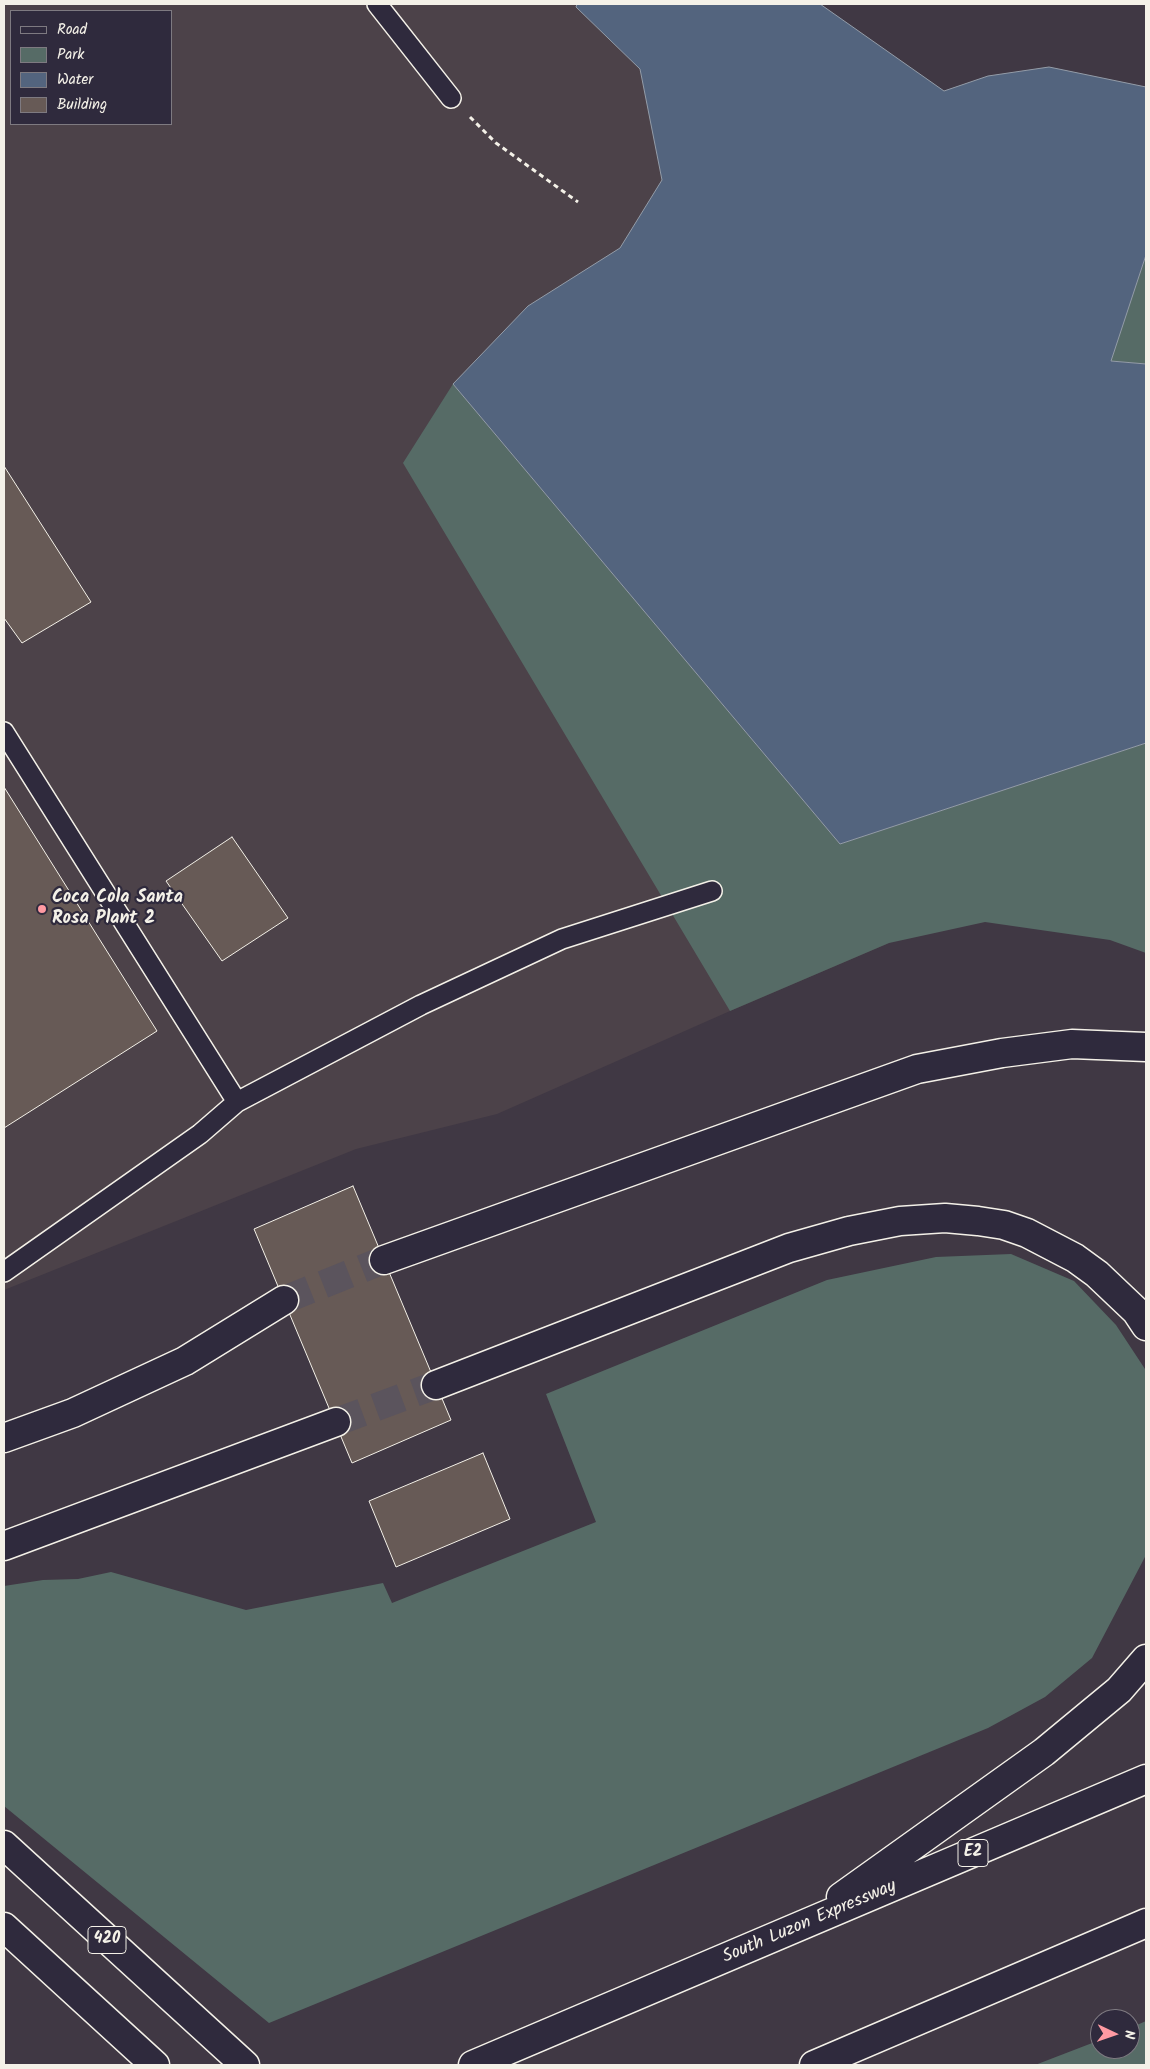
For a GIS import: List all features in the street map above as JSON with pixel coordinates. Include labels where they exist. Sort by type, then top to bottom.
[{"type":"main road","points":[[384,1260],[917,1069],[1002,1053],[1072,1044],[1146,1047]]},
{"type":"main road","points":[[436,1385],[790,1248],[849,1231],[900,1221],[945,1218],[978,1220],[1004,1225],[1028,1233],[1075,1258],[1097,1274],[1136,1311],[1146,1326]]},
{"type":"main road","points":[[4,1438],[73,1413],[185,1361],[284,1300]]},
{"type":"main road","points":[[4,1546],[336,1422]]},
{"type":"main road","points":[[799,1927],[1044,1752],[1119,1690],[1146,1659]]},
{"type":"main road","name":"South Luzon Expressway","points":[[473,2065],[1146,1779]]},
{"type":"main road","name":"420","points":[[4,1845],[245,2065]]},
{"type":"main road","points":[[816,2065],[1146,1923]]},
{"type":"main road","points":[[4,1927],[151,2062]]},
{"type":"lane","points":[[378,4],[451,98]]},
{"type":"lane","points":[[4,732],[237,1102]]},
{"type":"lane","points":[[4,1272],[200,1134],[237,1102],[421,1005],[562,939],[712,891]]},
{"type":"path","points":[[451,98],[496,143],[578,202]]},
{"type":"shaded area","points":[[4,4],[820,4],[944,91],[988,76],[1049,67],[1146,87],[1146,833],[730,1011],[497,1114],[356,1149],[4,1290]]},
{"type":"green space","points":[[1146,255],[1146,364],[1110,361]]},
{"type":"green space","points":[[453,384],[840,844],[1146,743],[1146,953],[1110,940],[985,922],[889,943],[730,1011],[403,463]]},
{"type":"green space","points":[[1011,1254],[1074,1281],[1116,1325],[1145,1369],[1146,1555],[1092,1658],[1045,1697],[988,1728],[269,2023],[4,1806],[4,1586],[43,1580],[78,1579],[111,1572],[246,1610],[383,1583],[392,1603],[596,1522],[546,1394],[827,1280],[936,1257]]},
{"type":"green space","points":[[1146,2021],[1146,2065],[1035,2065],[1090,2044],[1090,2059],[1140,2059],[1140,2024]]},
{"type":"water","points":[[577,4],[820,4],[944,91],[988,76],[1049,67],[1146,87],[1146,255],[1111,361],[1146,364],[1146,743],[840,844],[453,384],[528,306],[620,248],[662,180],[640,69],[576,7]]},
{"type":"building","points":[[4,466],[91,602],[22,643],[4,618]]},
{"type":"building","name":"Coca Cola Santa Rosa Plant 2","points":[[4,787],[157,1031],[4,1128]]},
{"type":"building","points":[[232,837],[288,918],[222,961],[166,881]]},
{"type":"building","points":[[353,1186],[451,1420],[352,1463],[254,1229]]},
{"type":"building","points":[[483,1453],[510,1519],[396,1567],[369,1501]]},
{"type":"tunnel","points":[[284,1300],[384,1260]]},
{"type":"tunnel","points":[[336,1422],[436,1385]]},
{"type":"place","name":"Coca Cola Santa Rosa Plant 2","points":[[42,909]]}]
